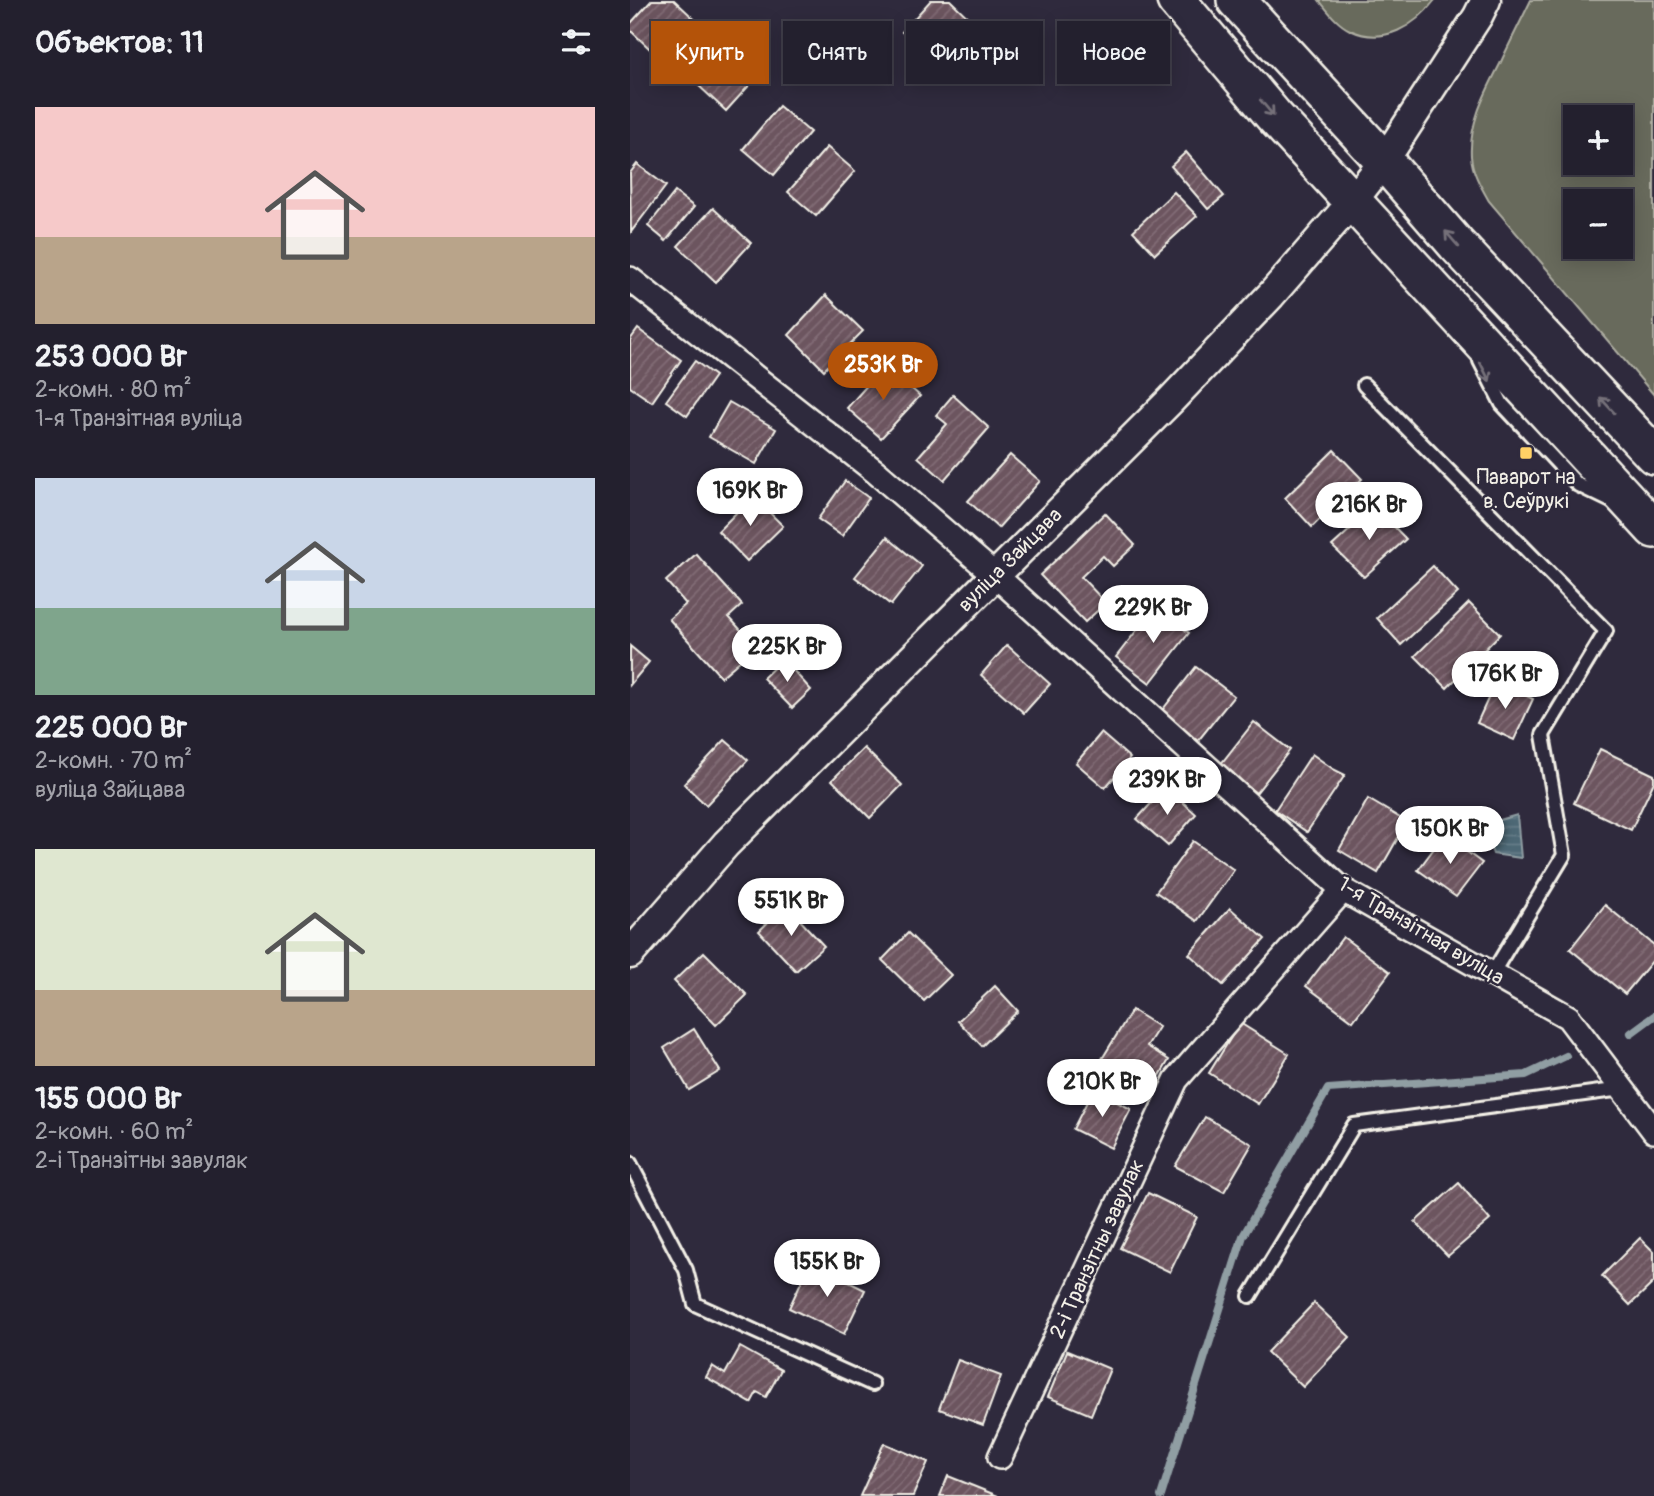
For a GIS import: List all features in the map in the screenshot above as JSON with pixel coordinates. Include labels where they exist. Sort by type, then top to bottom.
[{"type":"main road","points":[[1176,0],[1273,115],[1648,522]]},
{"type":"main road","points":[[1236,0],[1384,161],[1456,244],[1654,455]]},
{"type":"street","name":"вуліца Зайцава","points":[[630,954],[726,844],[1171,400],[1271,295],[1384,161],[1486,0]]},
{"type":"street","name":"1-я Транзітная вуліца","points":[[630,279],[876,472],[995,575],[1343,890],[1568,1017],[1654,1131]]},
{"type":"street","name":"2-і Транзітны завулак","points":[[999,1457],[1176,1080],[1343,890]]},
{"type":"lane","points":[[1364,385],[1606,631],[1543,735],[1564,855],[1492,974]]},
{"type":"lane","points":[[1250,1296],[1354,1125],[1622,1089]]},
{"type":"lane","points":[[630,1163],[686,1270],[695,1304],[872,1384]]},
{"type":"green space","points":[[1319,0],[1435,0],[1418,18],[1398,31],[1375,36],[1345,27]]},
{"type":"green space","points":[[1531,0],[1654,0],[1654,395],[1489,201],[1477,179],[1471,156],[1471,143],[1476,119],[1489,85]]},
{"type":"water","points":[[1517,815],[1521,858],[1493,854],[1482,825]]},
{"type":"building","points":[[652,0],[674,0],[696,21],[651,21],[651,50],[630,30],[630,24]]},
{"type":"building","points":[[931,0],[950,0],[972,21],[912,21]]},
{"type":"building","points":[[701,84],[750,84],[726,111],[699,86]]},
{"type":"building","points":[[779,106],[810,132],[774,175],[743,149]]},
{"type":"building","points":[[827,147],[855,171],[816,216],[788,192]]},
{"type":"building","points":[[1186,152],[1224,196],[1208,209],[1171,166]]},
{"type":"building","points":[[637,164],[666,186],[631,232],[630,173]]},
{"type":"building","points":[[675,192],[694,207],[666,241],[648,226]]},
{"type":"building","points":[[1174,192],[1197,216],[1155,254],[1133,231]]},
{"type":"building","points":[[713,208],[751,243],[716,282],[678,246]]},
{"type":"building","points":[[826,295],[863,331],[824,370],[789,335]]},
{"type":"building","points":[[638,329],[681,360],[652,402],[630,387],[630,340]]},
{"type":"building","points":[[695,361],[715,376],[687,416],[666,401]]},
{"type":"building","points":[[885,365],[920,396],[881,438],[847,408]]},
{"type":"building","points":[[953,395],[989,428],[944,480],[918,457],[947,424],[936,415]]},
{"type":"building","points":[[729,402],[776,429],[756,464],[709,437]]},
{"type":"building","points":[[1334,450],[1362,479],[1312,527],[1285,498]]},
{"type":"building","points":[[1010,455],[1040,481],[998,528],[968,501]]},
{"type":"building","points":[[845,481],[869,498],[842,536],[818,519]]},
{"type":"building","points":[[753,496],[783,526],[747,561],[718,531]]},
{"type":"building","points":[[1375,507],[1406,539],[1364,577],[1332,546]]},
{"type":"building","points":[[1105,513],[1135,545],[1113,566],[1103,556],[1081,577],[1106,603],[1085,622],[1040,575]]},
{"type":"building","points":[[887,537],[922,566],[891,605],[855,577]]},
{"type":"building","points":[[696,554],[742,605],[729,617],[756,647],[721,677],[669,619],[686,604],[666,581]]},
{"type":"building","points":[[1433,566],[1458,593],[1401,645],[1377,618]]},
{"type":"building","points":[[1469,603],[1500,634],[1447,688],[1415,656]]},
{"type":"building","points":[[1155,607],[1189,633],[1150,683],[1116,657]]},
{"type":"building","points":[[1007,645],[1050,684],[1024,713],[981,675]]},
{"type":"building","points":[[630,646],[649,662],[630,685]]},
{"type":"building","points":[[783,659],[811,690],[792,708],[763,678]]},
{"type":"building","points":[[1196,667],[1234,696],[1197,742],[1160,713]]},
{"type":"building","points":[[1496,681],[1533,699],[1514,740],[1477,723]]},
{"type":"building","points":[[1254,722],[1290,750],[1256,793],[1220,765]]},
{"type":"building","points":[[1101,733],[1130,758],[1105,788],[1076,763]]},
{"type":"building","points":[[725,740],[748,760],[706,805],[684,784]]},
{"type":"building","points":[[864,748],[902,785],[870,818],[832,780]]},
{"type":"building","points":[[1600,749],[1654,775],[1654,782],[1631,830],[1574,803]]},
{"type":"building","points":[[1312,754],[1345,775],[1307,832],[1275,810]]},
{"type":"building","points":[[1166,787],[1196,814],[1168,846],[1137,819]]},
{"type":"building","points":[[1368,799],[1407,822],[1378,873],[1339,850]]},
{"type":"building","points":[[1444,835],[1482,863],[1456,897],[1418,870]]},
{"type":"building","points":[[1193,841],[1234,870],[1197,921],[1156,892]]},
{"type":"building","points":[[786,905],[824,946],[796,971],[759,931]]},
{"type":"building","points":[[1605,905],[1654,945],[1654,959],[1625,994],[1570,949]]},
{"type":"building","points":[[1230,908],[1265,939],[1223,985],[1189,954]]},
{"type":"building","points":[[908,933],[951,975],[924,1001],[882,960]]},
{"type":"building","points":[[1343,937],[1390,972],[1353,1021],[1306,986]]},
{"type":"building","points":[[704,952],[747,995],[716,1025],[674,981]]},
{"type":"building","points":[[995,986],[1018,1011],[982,1046],[958,1021]]},
{"type":"building","points":[[1132,1010],[1159,1027],[1147,1046],[1169,1060],[1152,1089],[1102,1059]]},
{"type":"building","points":[[1240,1023],[1289,1054],[1258,1104],[1209,1073]]},
{"type":"building","points":[[694,1029],[720,1071],[689,1090],[664,1048]]},
{"type":"building","points":[[1093,1090],[1131,1109],[1111,1148],[1073,1129]]},
{"type":"building","points":[[1205,1117],[1252,1144],[1224,1192],[1175,1166]]},
{"type":"building","points":[[1459,1183],[1490,1220],[1448,1256],[1415,1222]]},
{"type":"building","points":[[1148,1193],[1197,1217],[1170,1272],[1120,1248]]},
{"type":"building","points":[[1640,1238],[1654,1252],[1654,1282],[1630,1305],[1602,1276]]},
{"type":"building","points":[[810,1263],[865,1290],[844,1334],[789,1308]]},
{"type":"building","points":[[1314,1303],[1350,1337],[1303,1387],[1267,1352]]},
{"type":"building","points":[[740,1347],[781,1370],[766,1397],[757,1392],[751,1403],[706,1377],[712,1366],[725,1374]]},
{"type":"building","points":[[1067,1351],[1110,1369],[1091,1415],[1048,1397]]},
{"type":"building","points":[[958,1360],[1001,1376],[983,1425],[939,1409]]},
{"type":"building","points":[[884,1443],[928,1462],[913,1496],[860,1496]]},
{"type":"building","points":[[948,1476],[998,1496],[940,1496]]},
{"type":"waterway","points":[[1631,1033],[1654,1016]]},
{"type":"waterway","points":[[1161,1496],[1243,1236],[1328,1089],[1526,1075],[1566,1056]]},
{"type":"place","name":"Паварот на в. Сеўрукі","points":[[1526,453]]}]
